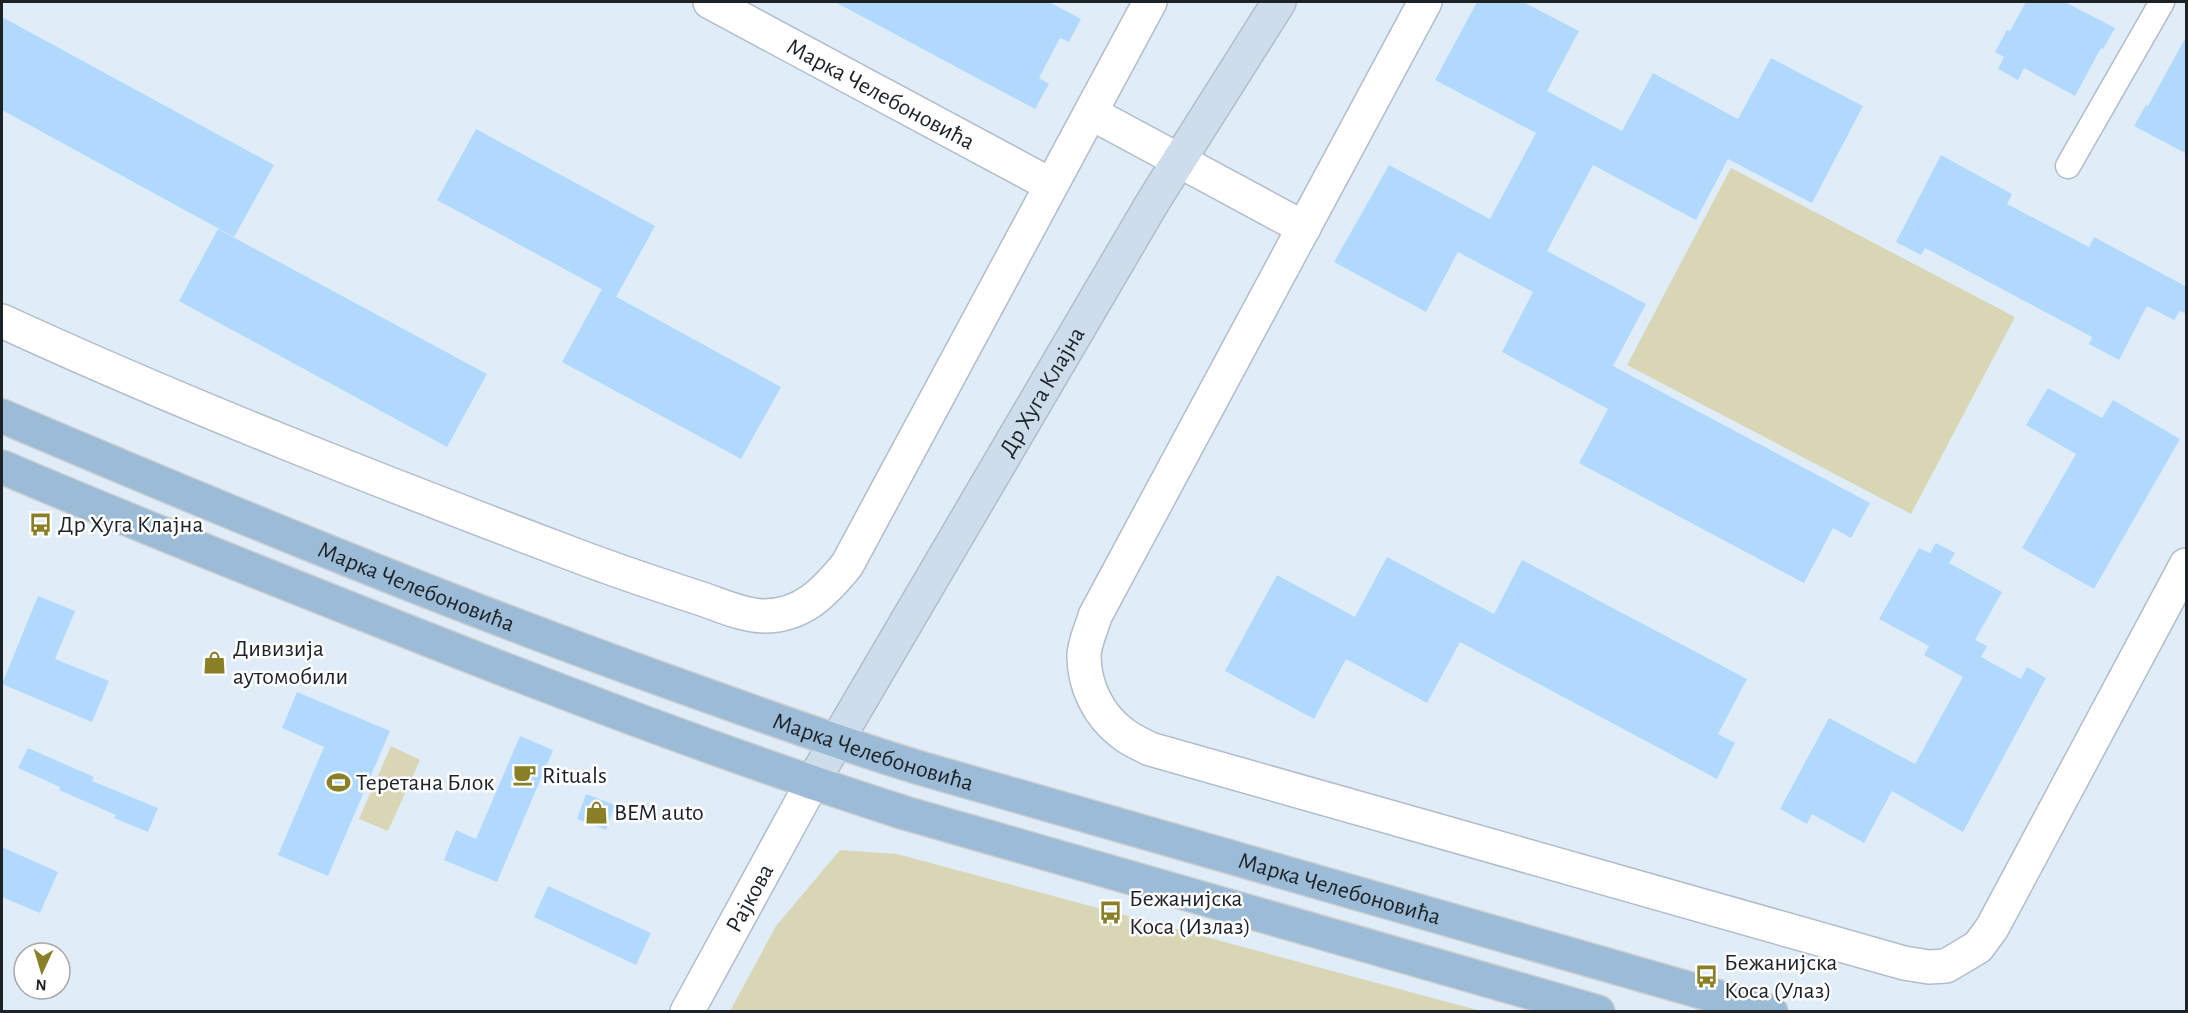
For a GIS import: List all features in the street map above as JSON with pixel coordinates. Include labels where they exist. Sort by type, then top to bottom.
[{"type":"main road","name":"Др Хуга Клајна","points":[[812,783],[1179,161],[1279,2]]},
{"type":"main road","name":"Марка Челебоновића","points":[[2,416],[171,488],[529,631],[836,742],[1771,1011]]},
{"type":"main road","name":"Марка Челебоновића","points":[[2,467],[189,545],[501,668],[812,783],[915,816],[1598,1011]]},
{"type":"street","name":"Марка Челебоновића","points":[[710,2],[1051,185]]},
{"type":"street","points":[[2,321],[87,360],[384,483],[626,574],[718,605],[761,616],[781,615],[809,604],[832,584],[847,565],[1150,2]]},
{"type":"street","points":[[1425,2],[1095,616],[1084,654],[1087,683],[1110,723],[1124,735],[1150,749],[1877,956],[1929,967],[1946,966],[1978,947],[1992,928],[2187,565]]},
{"type":"street","points":[[2068,166],[2162,2]]},
{"type":"street","points":[[1091,113],[1304,228]]},
{"type":"street","name":"Рајкова","points":[[687,1011],[812,783]]},
{"type":"shaded area","points":[[1731,168],[2015,317],[1911,514],[1627,365]]},
{"type":"shaded area","points":[[391,746],[420,760],[388,831],[359,819]]},
{"type":"shaded area","points":[[840,850],[897,854],[1481,1011],[730,1011],[776,926]]},
{"type":"building","points":[[835,2],[1049,2],[1081,19],[1069,42],[1060,38],[1039,78],[1049,84],[1035,109]]},
{"type":"building","points":[[1477,2],[1523,2],[1579,31],[1547,91],[1622,131],[1653,73],[1738,119],[1771,58],[1863,106],[1812,203],[1728,159],[1696,220],[1593,165],[1547,251],[1646,304],[1613,366],[1870,503],[1851,538],[1833,528],[1804,583],[1579,463],[1608,409],[1502,352],[1533,292],[1458,252],[1426,312],[1334,262],[1389,165],[1490,219],[1536,133],[1435,80]]},
{"type":"building","points":[[2026,2],[2065,2],[2115,28],[2103,49],[2101,48],[2075,96],[2024,68],[2018,80],[1998,69],[2004,57],[1995,52]]},
{"type":"building","points":[[2,17],[274,165],[234,237],[2,110]]},
{"type":"building","points":[[2187,35],[2187,154],[2134,126],[2146,105],[2148,106]]},
{"type":"building","points":[[476,129],[655,226],[616,297],[437,200]]},
{"type":"building","points":[[1941,155],[2012,194],[2007,204],[2089,247],[2094,237],[2187,287],[2187,314],[2180,311],[2174,320],[2147,306],[2119,360],[2089,344],[2092,337],[1925,248],[1921,255],[1896,242]]},
{"type":"building","points":[[218,229],[487,374],[447,447],[179,301]]},
{"type":"building","points":[[602,289],[781,387],[741,459],[562,362]]},
{"type":"building","points":[[2048,388],[2102,418],[2113,400],[2180,439],[2094,589],[2022,548],[2076,454],[2026,425]]},
{"type":"building","points":[[1936,543],[1955,553],[1949,563],[2002,592],[1975,640],[1987,646],[1981,657],[2021,679],[2027,667],[2046,678],[1963,832],[1892,791],[1864,843],[1812,814],[1807,824],[1780,809],[1829,718],[1915,764],[1963,677],[1924,655],[1929,646],[1879,619],[1919,548],[1930,553]]},
{"type":"building","points":[[1387,557],[1494,614],[1522,560],[1747,679],[1718,734],[1735,743],[1717,779],[1460,642],[1427,703],[1346,659],[1314,719],[1225,671],[1277,575],[1355,617]]},
{"type":"building","points":[[38,596],[75,611],[55,659],[109,681],[92,722],[2,684]]},
{"type":"building","name":"Теретана Блок","points":[[297,692],[390,731],[328,876],[278,855],[324,747],[282,728]]},
{"type":"building","points":[[520,736],[553,750],[497,882],[444,860],[456,830],[476,839]]},
{"type":"building","points":[[28,748],[94,777],[92,781],[158,808],[148,832],[114,818],[116,815],[59,790],[60,787],[18,768]]},
{"type":"building","name":"BEM auto","points":[[586,794],[615,805],[606,830],[577,819]]},
{"type":"building","points":[[2,847],[58,872],[40,913],[2,897]]},
{"type":"building","points":[[548,886],[651,933],[636,965],[534,917]]},
{"type":"place","name":"Др Хуга Клајна","points":[[40,524]]},
{"type":"place","name":"Дивизија аутомобили","points":[[215,662]]},
{"type":"place","name":"Rituals","points":[[524,775]]},
{"type":"place","name":"Теретана Блок","points":[[338,782]]},
{"type":"place","name":"BEM auto","points":[[596,812]]},
{"type":"place","name":"Бежанијска Коса (Излаз)","points":[[1111,912]]},
{"type":"place","name":"Бежанијска Коса (Улаз)","points":[[1706,976]]}]
